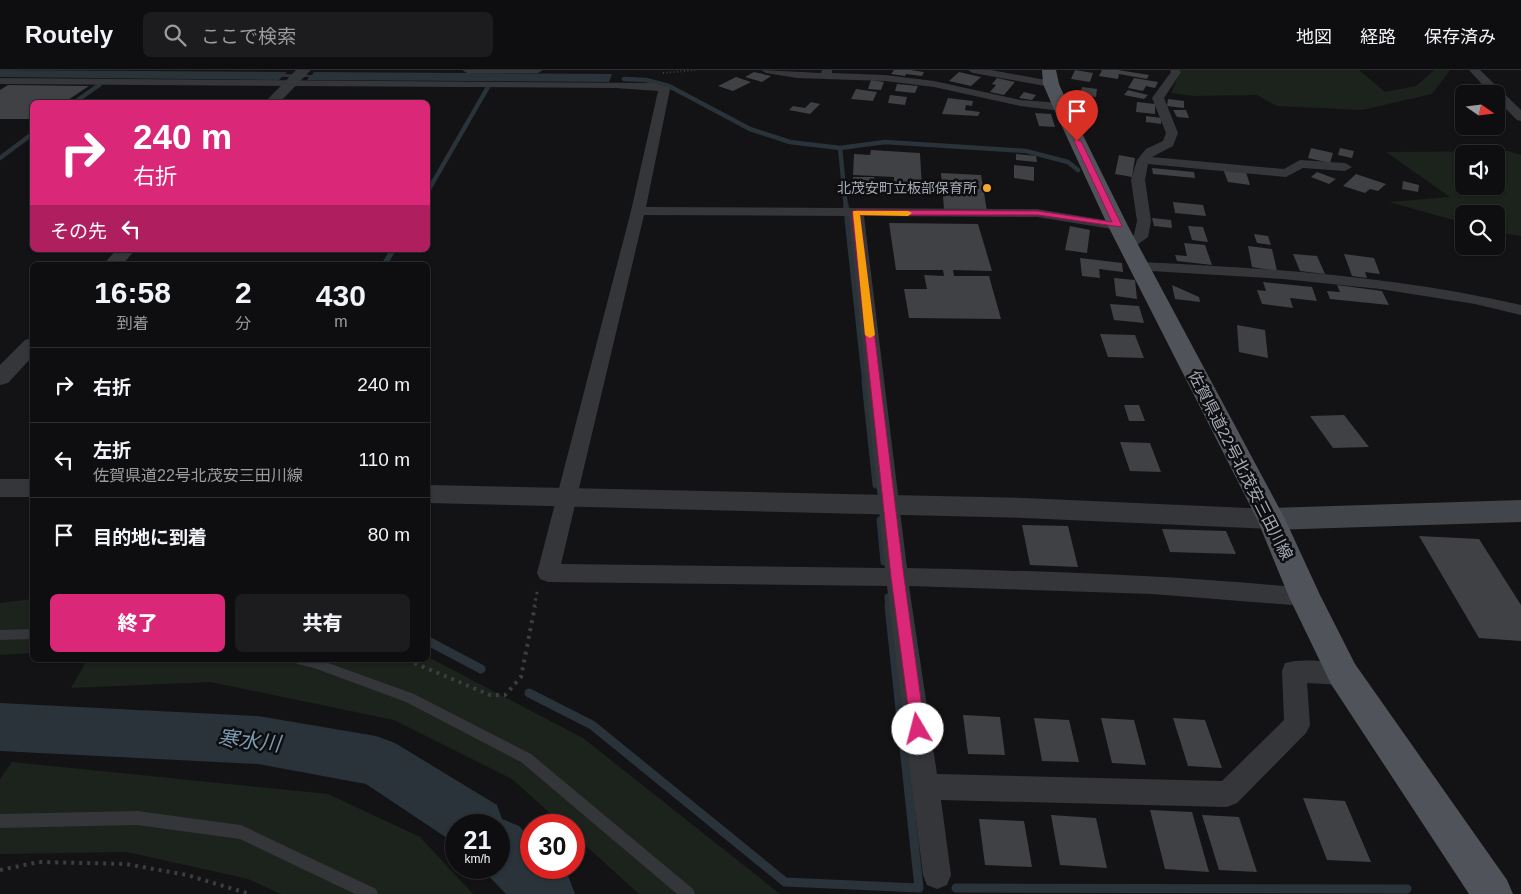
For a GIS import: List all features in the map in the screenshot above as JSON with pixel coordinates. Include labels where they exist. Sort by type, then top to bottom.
[{"type":"main road","name":"佐賀県道22号北茂安三田川線","points":[[1054,87],[1128,246],[1271,519],[1305,597],[1343,674],[1493,894]]},
{"type":"main road","points":[[1271,519],[1521,512]]},
{"type":"street","points":[[467,70],[554,71]]},
{"type":"street","points":[[766,70],[797,75],[826,73],[938,80],[1020,103],[1054,87]]},
{"type":"street","points":[[973,70],[1054,87]]},
{"type":"street","points":[[1128,246],[1141,237],[1144,221],[1138,180],[1143,160],[1150,152],[1169,143],[1172,133],[1158,98],[1176,72],[1175,70]]},
{"type":"street","points":[[1474,70],[1521,117]]},
{"type":"street","points":[[616,85],[622,71]]},
{"type":"street","points":[[274,100],[297,76]]},
{"type":"street","points":[[0,81],[297,76],[653,86],[664,89],[638,211],[548,573],[898,577],[1101,582],[1251,591],[1305,597]]},
{"type":"street","points":[[1143,160],[1286,172],[1300,164],[1344,168]]},
{"type":"street","points":[[638,211],[1038,213],[1128,246],[1224,271],[1386,285],[1446,293],[1521,310]]},
{"type":"street","points":[[856,212],[889,504],[937,875]]},
{"type":"street","points":[[115,262],[124,252]]},
{"type":"street","points":[[0,378],[30,347]]},
{"type":"street","points":[[0,488],[30,488]]},
{"type":"street","points":[[430,494],[1024,508],[1271,519]]},
{"type":"street","points":[[925,786],[1227,794],[1297,725],[1294,671],[1343,674]]},
{"type":"lane","points":[[0,635],[30,634]]},
{"type":"lane","points":[[310,662],[410,698],[526,758],[688,894]]},
{"type":"lane","points":[[0,821],[137,818],[241,832],[371,894]]},
{"type":"path","points":[[412,662],[490,695],[505,695],[520,677],[537,588],[548,573]]},
{"type":"path","points":[[0,870],[40,862],[126,864],[187,875],[250,894]]},
{"type":"shaded area","points":[[0,70],[287,72],[285,74],[312,75],[314,72],[612,74],[609,82],[307,80],[309,77],[282,77],[279,80],[0,77]]},
{"type":"shaded area","points":[[1181,70],[1359,70],[1385,92],[1416,86],[1434,70],[1450,70],[1432,94],[1362,110],[1277,106],[1257,95],[1195,96],[1171,93]]},
{"type":"shaded area","points":[[1455,151],[1455,195],[1505,195],[1505,151],[1521,155],[1521,236],[1505,233],[1505,205],[1455,205],[1455,220],[1389,202],[1450,197],[1386,152]]},
{"type":"shaded area","points":[[30,599],[30,653],[0,655],[0,603]]},
{"type":"shaded area","points":[[430,658],[583,738],[780,894],[639,894],[585,845],[585,814],[551,814],[512,779],[394,720],[210,682],[71,688],[86,662],[430,662]]},
{"type":"shaded area","points":[[12,762],[328,794],[420,837],[445,864],[445,879],[459,879],[473,894],[281,894],[248,879],[127,852],[0,854],[0,779]]},
{"type":"building","points":[[894,70],[924,72],[922,76],[906,74],[905,76],[891,74]]},
{"type":"building","points":[[1075,70],[1093,73],[1090,82],[1071,79]]},
{"type":"building","points":[[1102,70],[1118,70],[1149,75],[1147,79],[1119,74],[1118,79],[1099,76]]},
{"type":"building","points":[[754,72],[771,76],[762,82],[745,77]]},
{"type":"building","points":[[959,72],[981,77],[971,86],[949,81]]},
{"type":"building","points":[[736,77],[751,82],[733,91],[718,86]]},
{"type":"building","points":[[997,78],[1015,82],[1004,95],[990,92],[996,85],[992,84]]},
{"type":"building","points":[[1134,78],[1158,82],[1155,88],[1146,86],[1143,91],[1128,88]]},
{"type":"building","points":[[871,80],[884,82],[881,90],[868,89]]},
{"type":"building","points":[[897,84],[918,86],[915,93],[895,91]]},
{"type":"building","points":[[8,85],[89,86],[68,100],[30,100],[30,119],[0,119],[0,90]]},
{"type":"building","points":[[1082,87],[1097,89],[1096,97],[1080,95]]},
{"type":"building","points":[[856,89],[877,92],[873,101],[851,99]]},
{"type":"building","points":[[1128,90],[1148,95],[1144,99],[1124,95]]},
{"type":"building","points":[[1024,92],[1036,95],[1032,100],[1019,98]]},
{"type":"building","points":[[890,95],[907,97],[905,105],[888,103]]},
{"type":"building","points":[[948,98],[973,101],[972,106],[966,105],[965,110],[980,112],[978,116],[942,114]]},
{"type":"building","points":[[1168,99],[1184,101],[1184,108],[1167,106]]},
{"type":"building","points":[[811,102],[820,104],[810,114],[789,110],[793,106],[805,108]]},
{"type":"building","points":[[1137,102],[1155,104],[1155,114],[1136,112]]},
{"type":"building","points":[[1173,110],[1186,110],[1189,118],[1177,117]]},
{"type":"building","points":[[1035,113],[1051,114],[1055,127],[1039,126]]},
{"type":"building","points":[[1146,116],[1161,118],[1161,124],[1146,122]]},
{"type":"building","points":[[1311,148],[1333,153],[1330,163],[1308,158]]},
{"type":"building","points":[[1340,148],[1354,151],[1352,158],[1338,155]]},
{"type":"building","points":[[871,150],[920,153],[922,189],[894,188],[894,177],[853,175],[854,154],[870,155]]},
{"type":"building","points":[[1016,154],[1036,156],[1037,162],[1016,160]]},
{"type":"building","points":[[1119,155],[1135,158],[1132,177],[1115,174]]},
{"type":"building","points":[[1014,165],[1034,167],[1034,181],[1014,178]]},
{"type":"building","points":[[1152,168],[1194,172],[1195,178],[1153,174]]},
{"type":"building","points":[[1223,169],[1246,172],[1250,185],[1228,182]]},
{"type":"building","points":[[1317,172],[1336,179],[1329,184],[1311,177]]},
{"type":"building","points":[[941,173],[981,175],[987,211],[944,209]]},
{"type":"building","points":[[1356,174],[1386,184],[1378,191],[1370,189],[1365,193],[1343,186]]},
{"type":"building","points":[[853,177],[874,177],[877,194],[856,194]]},
{"type":"building","points":[[1403,181],[1419,185],[1418,192],[1402,189]]},
{"type":"building","points":[[1173,202],[1203,205],[1206,216],[1175,213]]},
{"type":"building","points":[[1152,218],[1171,220],[1172,228],[1154,226]]},
{"type":"building","points":[[889,223],[978,224],[992,271],[953,270],[954,276],[989,276],[1001,319],[909,318],[904,289],[927,289],[924,275],[944,276],[943,270],[896,270]]},
{"type":"building","points":[[1070,226],[1090,230],[1087,253],[1065,250]]},
{"type":"building","points":[[1188,226],[1203,227],[1208,242],[1192,240]]},
{"type":"building","points":[[1254,234],[1268,236],[1271,245],[1257,243]]},
{"type":"building","points":[[1184,243],[1205,245],[1212,265],[1177,261],[1175,255],[1187,256]]},
{"type":"building","points":[[1248,246],[1272,249],[1277,271],[1252,267]]},
{"type":"building","points":[[1293,254],[1317,256],[1325,274],[1300,271]]},
{"type":"building","points":[[1344,254],[1374,258],[1380,274],[1365,272],[1367,278],[1352,276]]},
{"type":"building","points":[[1080,258],[1122,263],[1123,272],[1099,269],[1100,278],[1082,276]]},
{"type":"building","points":[[1114,278],[1135,280],[1137,299],[1116,296]]},
{"type":"building","points":[[1263,282],[1312,287],[1317,301],[1290,298],[1293,308],[1262,304],[1257,290],[1266,291]]},
{"type":"building","points":[[1172,285],[1199,297],[1200,302],[1175,299]]},
{"type":"building","points":[[1337,285],[1382,291],[1389,305],[1330,299],[1327,291],[1340,292]]},
{"type":"building","points":[[1110,304],[1139,306],[1144,323],[1114,320]]},
{"type":"building","points":[[1237,325],[1265,330],[1268,358],[1239,352]]},
{"type":"building","points":[[1100,334],[1135,335],[1144,358],[1108,357]]},
{"type":"building","points":[[1124,405],[1139,405],[1145,421],[1129,421]]},
{"type":"building","points":[[1344,415],[1369,447],[1333,448],[1310,416]]},
{"type":"building","points":[[1120,442],[1150,443],[1161,472],[1130,471]]},
{"type":"building","points":[[1022,525],[1068,526],[1078,567],[1030,565]]},
{"type":"building","points":[[1162,529],[1226,531],[1236,554],[1170,552]]},
{"type":"building","points":[[1419,536],[1479,539],[1521,605],[1521,641],[1479,638]]},
{"type":"building","points":[[963,715],[1000,717],[1005,755],[968,754]]},
{"type":"building","points":[[1034,718],[1069,720],[1079,762],[1042,761]]},
{"type":"building","points":[[1101,718],[1134,720],[1146,765],[1112,763]]},
{"type":"building","points":[[1173,718],[1205,720],[1222,768],[1188,766]]},
{"type":"building","points":[[1303,798],[1345,801],[1371,862],[1327,860]]},
{"type":"building","points":[[1150,810],[1192,812],[1209,872],[1165,869]]},
{"type":"building","points":[[1051,815],[1096,818],[1107,868],[1060,865]]},
{"type":"building","points":[[1202,815],[1239,817],[1257,872],[1219,870]]},
{"type":"building","points":[[979,819],[1024,821],[1032,867],[985,865]]},
{"type":"waterway","points":[[624,79],[646,80],[669,86],[750,129],[790,142],[840,148]]},
{"type":"waterway","points":[[78,100],[99,85]]},
{"type":"waterway","points":[[430,188],[488,87]]},
{"type":"waterway","points":[[0,158],[30,136]]},
{"type":"waterway","points":[[840,148],[885,142],[1026,151],[1068,162],[1078,170]]},
{"type":"waterway","points":[[840,148],[846,208]]},
{"type":"waterway","points":[[847,217],[865,383]]},
{"type":"waterway","points":[[386,262],[392,252]]},
{"type":"waterway","points":[[865,382],[876,485]]},
{"type":"waterway","points":[[880,520],[884,562]]},
{"type":"waterway","points":[[888,597],[889,607]]},
{"type":"waterway","points":[[529,693],[592,725],[785,882],[919,888],[889,606]]},
{"type":"waterway","points":[[430,642],[481,669]]},
{"type":"waterway","name":"寒水川","points":[[0,727],[258,740],[376,761],[460,814]]},
{"type":"waterway","name":"寒水川","points":[[510,857],[546,894]]},
{"type":"waterway","points":[[956,888],[1407,889]]},
{"type":"slow traffic","points":[[870,335],[856,212],[908,213]]},
{"type":"place","name":"北茂安町立板部保育所","points":[[987,188]]},
{"type":"route","points":[[918,729],[898,577],[856,212],[938,214],[1038,213],[1118,226],[1077,141]]}]
